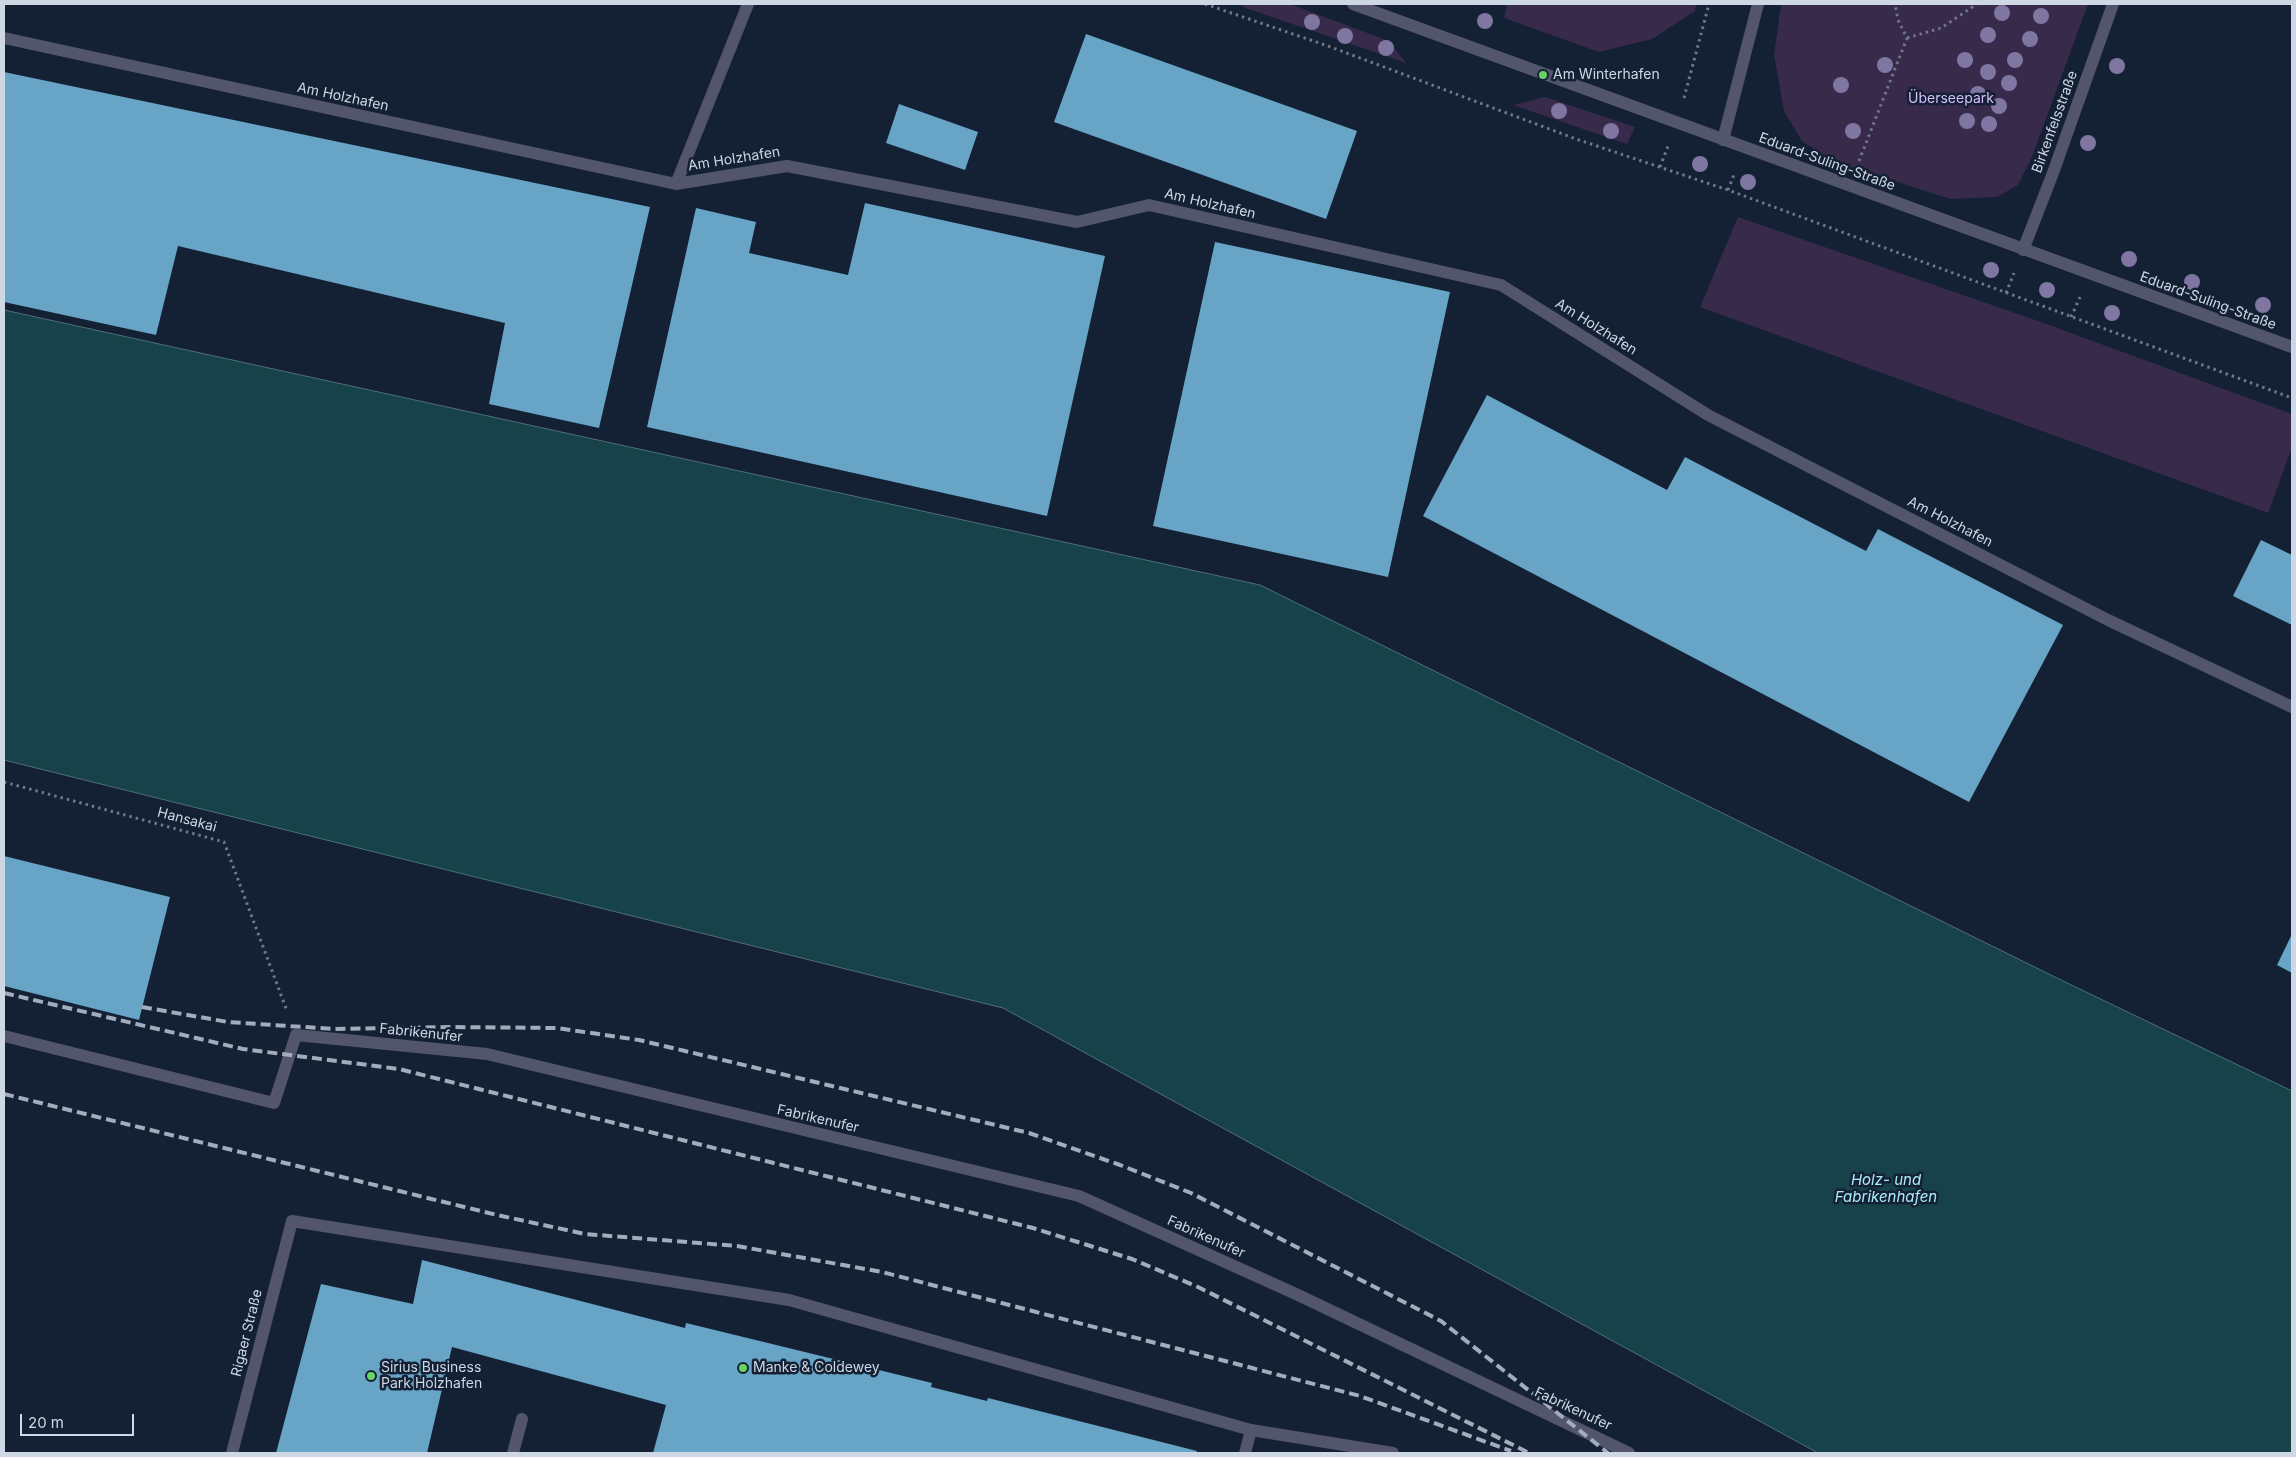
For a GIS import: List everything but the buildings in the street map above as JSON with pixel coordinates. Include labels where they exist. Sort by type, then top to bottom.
[{"type":"street","points":[[676,184],[748,4]]},
{"type":"street","name":"Eduard-Suling-Straße","points":[[1353,4],[1849,187],[2292,347]]},
{"type":"street","points":[[1723,140],[1758,4]]},
{"type":"street","name":"Birkenfelsstraße","points":[[2023,250],[2053,173],[2113,4]]},
{"type":"street","name":"Am Holzhafen","points":[[4,38],[676,184],[787,166],[1077,222],[1149,205],[1501,286],[1708,415],[2108,620],[2292,707]]},
{"type":"street","points":[[4,1036],[274,1104],[296,1035]]},
{"type":"street","name":"Fabrikenufer","points":[[296,1035],[487,1054],[1079,1196],[1296,1294],[1610,1449],[1629,1453]]},
{"type":"street","name":"Rigaer Straße","points":[[232,1453],[292,1221],[789,1300],[1251,1430]]},
{"type":"street","points":[[513,1453],[522,1419]]},
{"type":"street","points":[[1245,1453],[1251,1430],[1394,1453]]},
{"type":"path","points":[[1205,4],[1328,46],[1576,139],[1728,190],[2292,398]]},
{"type":"path","points":[[1676,123],[1709,4]]},
{"type":"path","points":[[1849,187],[1907,38],[1898,20],[1896,4]]},
{"type":"path","points":[[1907,38],[1941,28],[1977,4]]},
{"type":"path","name":"Hansakai","points":[[4,782],[224,842],[296,1035]]},
{"type":"green space","points":[[1244,4],[1290,4],[1389,41],[1406,63],[1243,7]]},
{"type":"green space","points":[[1507,4],[1696,4],[1695,11],[1652,39],[1599,52],[1504,18]]},
{"type":"green space","name":"Überseepark","points":[[1781,4],[2088,4],[2032,157],[2018,185],[1997,197],[1950,199],[1833,161],[1802,141],[1784,111],[1774,55]]},
{"type":"green space","points":[[1545,97],[1635,127],[1627,144],[1513,105]]},
{"type":"green space","points":[[1738,217],[2038,321],[2292,414],[2292,447],[2268,513],[1700,307]]},
{"type":"water","name":"Holz- und Fabrikenhafen","points":[[4,310],[1260,585],[2061,980],[2292,1091],[2292,1453],[1818,1453],[1003,1008],[4,760]]},
{"type":"railway","points":[[4,993],[243,1049],[399,1069],[1033,1228],[1132,1259],[1198,1287],[1529,1453]]},
{"type":"railway","points":[[142,1007],[228,1022],[334,1029],[557,1028],[639,1040],[1029,1133],[1120,1165],[1191,1193],[1441,1321],[1608,1453]]},
{"type":"railway","points":[[4,1094],[497,1215],[585,1234],[737,1246],[882,1272],[1360,1396],[1511,1451]]},
{"type":"place","name":"Am Winterhafen","points":[[1543,75]]},
{"type":"place","name":"Manke & Coldewey","points":[[743,1368]]},
{"type":"place","name":"Sirius Business Park Holzhafen","points":[[371,1376]]}]
